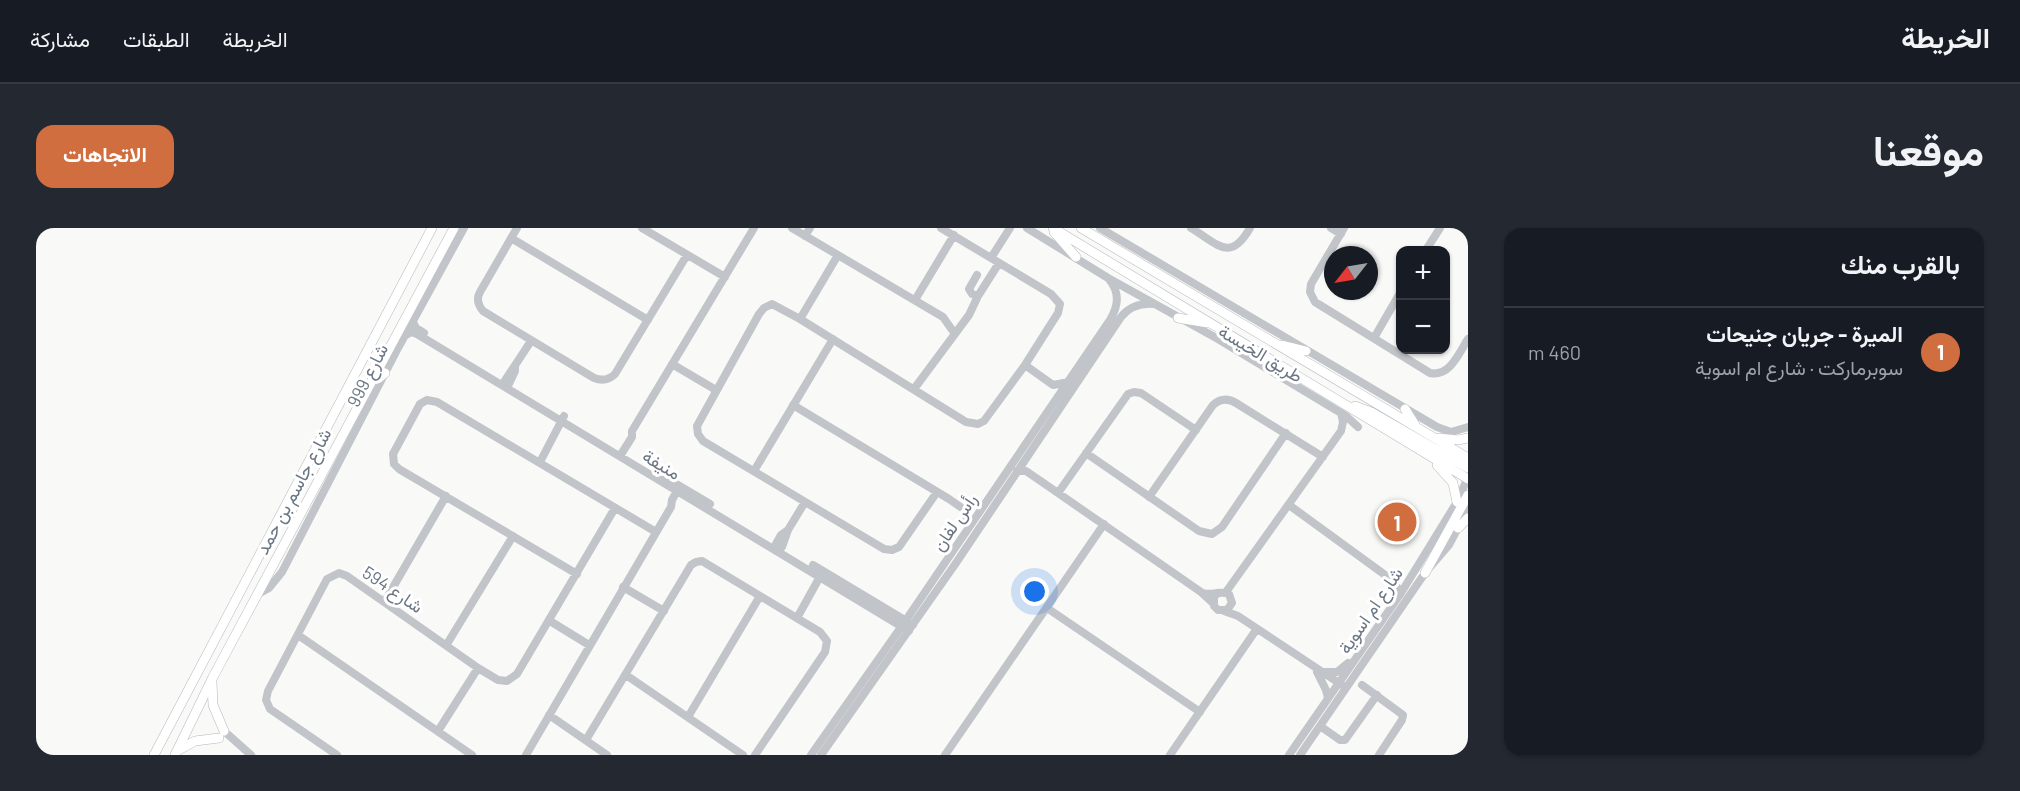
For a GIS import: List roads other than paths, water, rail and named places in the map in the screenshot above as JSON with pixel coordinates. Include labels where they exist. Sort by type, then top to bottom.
[{"type":"main road","name":"شارع جاسم بن حمد","points":[[154,755],[432,228]]},
{"type":"main road","name":"شارع جاسم بن حمد","points":[[176,753],[213,677],[454,228]]},
{"type":"main road","points":[[1052,228],[1076,257]]},
{"type":"main road","name":"طريق الخيسة","points":[[1052,228],[1214,324],[1344,409],[1468,478]]},
{"type":"main road","name":"طريق الخيسة","points":[[1081,228],[1468,458]]},
{"type":"main road","points":[[1090,228],[1105,242]]},
{"type":"main road","points":[[426,279],[429,294]]},
{"type":"main road","points":[[1178,318],[1214,324]]},
{"type":"main road","points":[[1273,343],[1306,351]]},
{"type":"main road","points":[[372,380],[385,373]]},
{"type":"main road","points":[[1344,409],[1360,407],[1371,412],[1468,468]]},
{"type":"main road","points":[[1405,409],[1416,427]]},
{"type":"main road","points":[[1433,437],[1458,440],[1468,438]]},
{"type":"main road","points":[[1430,456],[1453,483],[1457,502]]},
{"type":"main road","points":[[1425,573],[1468,495]]},
{"type":"main road","points":[[1458,528],[1468,518]]},
{"type":"main road","points":[[176,753],[195,741],[221,735],[213,705],[213,677]]},
{"type":"street","name":"شارع 999","points":[[258,594],[268,588],[282,572],[385,373],[464,228]]},
{"type":"street","points":[[517,228],[480,292],[478,302],[483,311],[594,378],[606,380],[615,374],[687,255]]},
{"type":"street","points":[[642,228],[724,277]]},
{"type":"street","points":[[619,453],[632,437],[632,431],[754,228]]},
{"type":"street","points":[[792,228],[943,317],[955,334]]},
{"type":"street","points":[[805,236],[810,228]]},
{"type":"street","points":[[937,492],[899,547],[892,550],[878,546],[704,441],[698,434],[698,421],[764,308],[776,305],[966,422],[978,424],[987,418],[1058,313],[1060,304],[1051,294],[941,228]]},
{"type":"street","points":[[992,258],[1010,228]]},
{"type":"street","name":"طريق الخيسة","points":[[1027,228],[1178,318],[1344,409],[1358,427],[1347,427],[1341,431]]},
{"type":"street","name":"طريق الخيسة","points":[[1100,228],[1442,430],[1458,431],[1468,427]]},
{"type":"street","points":[[1191,228],[1227,248],[1240,243],[1250,228]]},
{"type":"street","points":[[1331,228],[1343,231],[1311,284],[1311,296],[1315,302],[1435,374],[1448,368],[1468,339]]},
{"type":"street","points":[[1429,246],[1440,228]]},
{"type":"street","points":[[915,300],[954,236]]},
{"type":"street","points":[[511,238],[648,320]]},
{"type":"street","points":[[800,319],[838,255]]},
{"type":"street","points":[[914,389],[969,315],[999,263]]},
{"type":"street","points":[[977,275],[969,289],[972,294],[978,296]]},
{"type":"street","points":[[1108,278],[1125,303],[1121,317],[1024,461],[1022,471],[1104,524],[1201,592],[1218,610],[1238,616],[1341,687]]},
{"type":"street","points":[[1374,338],[1397,300]]},
{"type":"street","points":[[1125,303],[1154,304]]},
{"type":"street","name":"رأس لفان","points":[[821,755],[908,625],[968,527],[1110,320],[1125,303]]},
{"type":"street","name":"منيفة","points":[[413,322],[419,330],[505,384],[908,625]]},
{"type":"street","name":"منيفة","points":[[406,335],[411,332],[417,334],[505,384]]},
{"type":"street","points":[[754,471],[833,339]]},
{"type":"street","points":[[505,384],[515,371],[515,366],[531,341]]},
{"type":"street","points":[[672,364],[716,390]]},
{"type":"street","points":[[1025,364],[1053,385],[1056,401]]},
{"type":"street","points":[[1053,385],[1069,382]]},
{"type":"street","points":[[1058,493],[1125,396],[1134,392],[1141,393],[1196,430]]},
{"type":"street","points":[[577,574],[399,469],[393,460],[393,454],[418,406],[430,400],[437,402],[656,532]]},
{"type":"street","points":[[1149,496],[1213,405],[1220,400],[1228,400],[1323,457]]},
{"type":"street","points":[[793,405],[965,510],[982,507]]},
{"type":"street","points":[[1224,611],[1226,597],[1341,431],[1344,409]]},
{"type":"street","points":[[540,462],[565,420]]},
{"type":"street","points":[[1086,453],[1203,533],[1216,533],[1286,434]]},
{"type":"street","name":"رأس لفان","points":[[811,755],[1022,471]]},
{"type":"street","name":"شارع ام اسوية","points":[[1300,755],[1319,728],[1361,650],[1401,593],[1457,502],[1468,478]]},
{"type":"street","points":[[526,755],[670,507],[676,503],[681,490]]},
{"type":"street","name":"منيفة","points":[[681,490],[779,545],[824,575]]},
{"type":"street","points":[[385,601],[446,496]]},
{"type":"street","points":[[779,545],[805,502]]},
{"type":"street","points":[[1289,507],[1392,579],[1401,593]]},
{"type":"street","name":"شارع 594","points":[[337,755],[270,709],[266,694],[325,582],[335,574],[347,576],[447,644],[478,668],[501,681],[513,679],[550,621],[615,508]]},
{"type":"street","name":"شارع ام اسوية","points":[[1289,755],[1328,698],[1341,687],[1425,573],[1444,553],[1468,509]]},
{"type":"street","points":[[965,510],[968,527]]},
{"type":"street","points":[[945,755],[1104,524]]},
{"type":"street","points":[[447,644],[513,536]]},
{"type":"street","points":[[586,740],[691,566],[699,561],[707,563],[797,618],[824,635],[827,641],[826,649],[754,755]]},
{"type":"street","points":[[797,618],[824,575]]},
{"type":"street","points":[[1392,579],[1408,580]]},
{"type":"street","points":[[623,587],[664,611]]},
{"type":"street","points":[[1201,592],[1226,597],[1238,616]]},
{"type":"street","points":[[688,717],[760,596]]},
{"type":"street","points":[[1213,603],[1214,597],[1226,597]]},
{"type":"street","points":[[1047,608],[1200,712]]},
{"type":"street","points":[[550,621],[589,645]]},
{"type":"street","points":[[1170,755],[1256,630]]},
{"type":"street","points":[[298,635],[471,755]]},
{"type":"street","points":[[1320,672],[1340,671],[1361,650]]},
{"type":"street","points":[[438,731],[478,668]]},
{"type":"street","points":[[1320,672],[1328,698]]},
{"type":"street","points":[[626,675],[743,755]]},
{"type":"street","points":[[1362,685],[1401,712],[1403,716],[1379,755]]},
{"type":"street","points":[[1319,728],[1340,740],[1346,740],[1377,695]]},
{"type":"street","points":[[549,715],[607,755]]},
{"type":"street","points":[[221,735],[251,755]]},
{"type":"place","name":"الميرة - جريان جنيحات","points":[[1397,522]]}]
